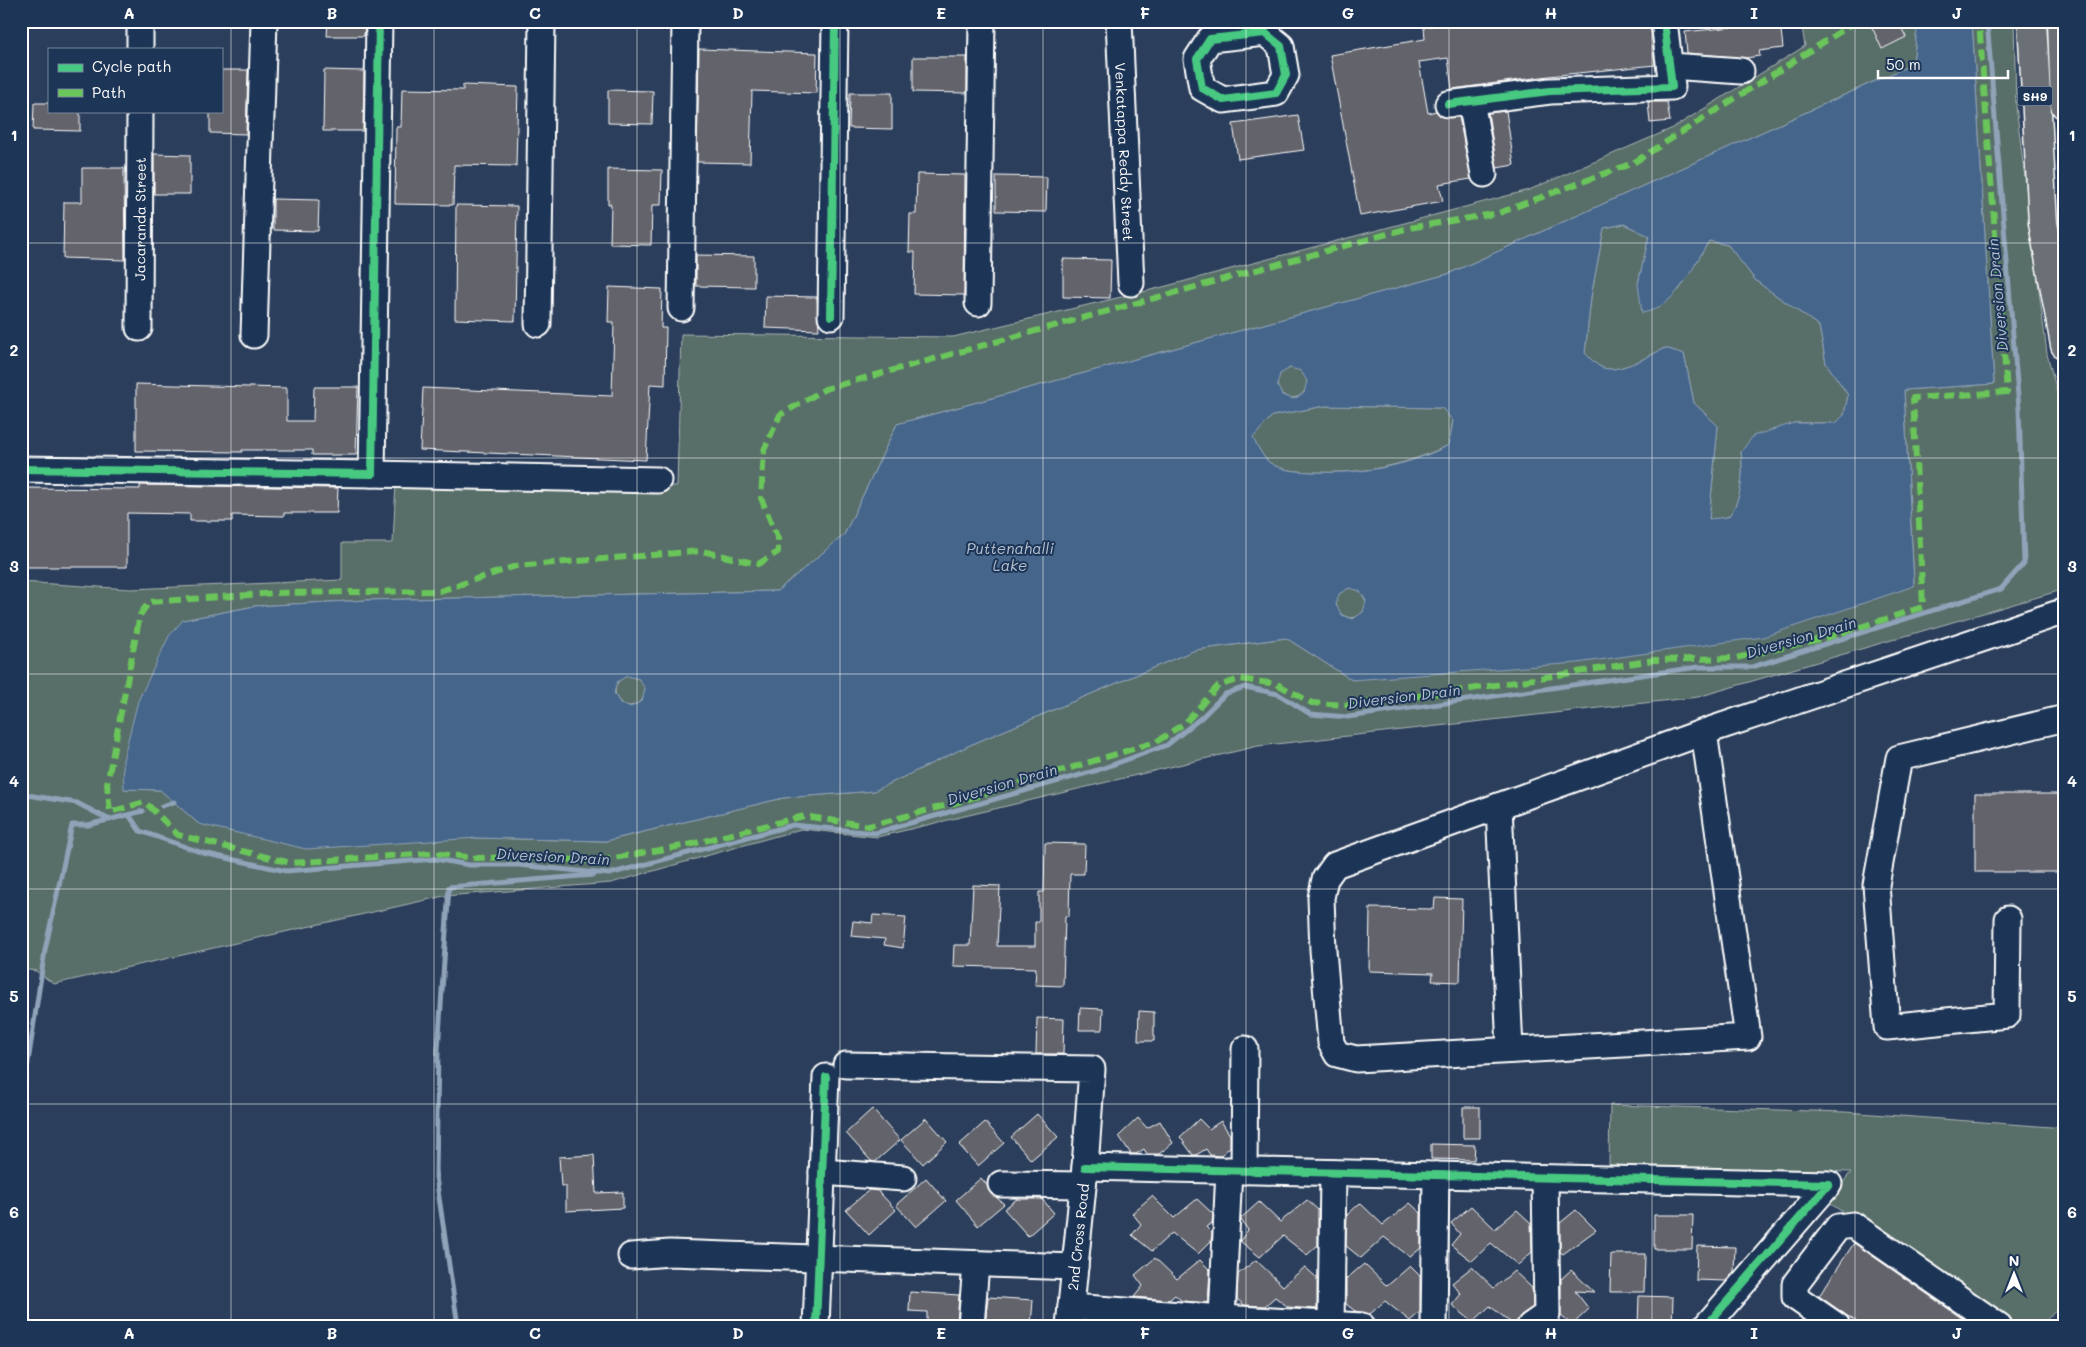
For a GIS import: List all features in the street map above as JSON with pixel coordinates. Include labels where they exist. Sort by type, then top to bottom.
[{"type":"main road","name":"SH9","points":[[2032,21],[2042,223],[2065,345]]},
{"type":"main road","name":"SH9","points":[[2062,21],[2065,105]]},
{"type":"street","points":[[140,21],[140,48]]},
{"type":"street","points":[[254,335],[264,21]]},
{"type":"street","points":[[372,474],[379,21]]},
{"type":"street","points":[[538,324],[542,21]]},
{"type":"street","points":[[681,308],[685,21]]},
{"type":"street","points":[[831,316],[835,21]]},
{"type":"street","points":[[978,303],[982,21]]},
{"type":"street","name":"Venkatappa Reddy Street","points":[[1119,21],[1131,284]]},
{"type":"street","points":[[1484,174],[1459,102],[1550,91],[1672,87],[1664,21]]},
{"type":"street","points":[[1670,66],[1741,71]]},
{"type":"street","name":"Jacaranda Street","points":[[139,328],[140,112]]},
{"type":"street","points":[[21,469],[658,480]]},
{"type":"street","points":[[1704,732],[1748,1037],[1356,1059],[1337,1054],[1331,1043],[1323,950],[1321,898],[1325,879],[1335,865],[1704,732],[2065,610]]},
{"type":"street","points":[[2008,919],[2007,1015],[1887,1027],[1876,885],[1900,758],[2065,718]]},
{"type":"street","points":[[1499,806],[1510,1050]]},
{"type":"street","points":[[1222,1318],[1237,1171],[1245,1049]]},
{"type":"street","name":"2nd Cross Road","points":[[822,1172],[836,1071],[1092,1069],[1084,1176],[1070,1316]]},
{"type":"street","points":[[1001,1184],[1084,1176],[1237,1171],[1829,1184],[1706,1326]]},
{"type":"street","points":[[816,1326],[822,1172],[903,1178]]},
{"type":"street","points":[[1331,1326],[1333,1173]]},
{"type":"street","points":[[1434,1326],[1436,1175]]},
{"type":"street","points":[[1530,1326],[1547,1314],[1545,1178]]},
{"type":"street","points":[[1837,1326],[1795,1296],[1795,1284],[1838,1226],[1853,1224],[1999,1326]]},
{"type":"street","points":[[631,1256],[670,1253],[1075,1267]]},
{"type":"street","points":[[971,1326],[976,1264]]},
{"type":"street","points":[[1070,1316],[1222,1318],[1331,1326],[1362,1326]]},
{"type":"green space","points":[[1801,21],[1918,21],[1913,64],[1448,274],[897,424],[844,535],[777,591],[368,600],[255,606],[183,620],[124,789],[160,790],[199,824],[477,838],[606,841],[783,798],[874,791],[970,745],[1195,650],[1286,638],[1352,680],[1914,586],[1904,390],[1994,384],[1972,21],[2014,21],[2016,106],[2047,354],[2065,422],[2065,589],[1698,697],[1258,746],[877,837],[801,829],[611,883],[444,896],[54,984],[36,971],[21,969],[21,582],[130,589],[342,580],[342,543],[393,543],[396,482],[677,486],[681,334],[953,337],[1159,288],[1529,190],[1673,128],[1805,46]]},
{"type":"green space","points":[[1624,224],[1649,236],[1638,284],[1679,290],[1709,241],[1728,245],[1756,281],[1819,326],[1826,363],[1848,395],[1844,415],[1836,423],[1794,423],[1741,452],[1741,486],[1736,503],[1728,517],[1709,520],[1718,426],[1694,403],[1684,354],[1665,348],[1632,364],[1614,369],[1606,369],[1593,362],[1585,353],[1591,297],[1604,228]]},
{"type":"green space","points":[[1292,368],[1303,372],[1307,383],[1303,394],[1292,398],[1281,394],[1277,383],[1281,372]]},
{"type":"green space","points":[[1325,406],[1442,408],[1453,420],[1449,445],[1398,464],[1348,472],[1295,471],[1275,466],[1267,461],[1252,438],[1272,416]]},
{"type":"green space","points":[[1351,588],[1362,592],[1366,603],[1362,614],[1351,618],[1340,614],[1336,603],[1340,592]]},
{"type":"green space","points":[[630,676],[641,680],[645,691],[641,702],[630,706],[619,702],[615,691],[619,680]]},
{"type":"green space","points":[[1610,1105],[1845,1112],[2065,1128],[2065,1302],[2040,1326],[2008,1326],[1828,1202],[1851,1172],[1609,1165]]},
{"type":"water","name":"Puttenahalli Lake","points":[[1918,21],[1972,21],[1994,384],[1904,390],[1914,586],[1763,637],[1577,663],[1352,680],[1286,638],[1195,650],[970,745],[874,791],[783,798],[606,841],[477,838],[306,849],[199,824],[160,790],[124,789],[123,760],[138,701],[169,636],[183,620],[255,606],[368,600],[777,591],[844,535],[897,424],[1448,274],[1913,64]],"holes":[[[1624,224],[1649,236],[1638,284],[1642,313],[1665,303],[1674,295],[1690,274],[1709,241],[1728,245],[1756,281],[1819,326],[1826,363],[1848,395],[1844,415],[1836,423],[1794,423],[1753,436],[1741,452],[1741,486],[1736,503],[1728,517],[1709,519],[1718,426],[1694,403],[1684,354],[1665,348],[1632,364],[1614,369],[1606,369],[1593,362],[1585,353],[1591,297],[1604,228]],[[1290,368],[1301,371],[1307,381],[1304,393],[1294,399],[1282,395],[1277,385],[1280,374]],[[1325,406],[1442,408],[1453,421],[1449,445],[1432,453],[1382,468],[1347,472],[1311,472],[1280,468],[1267,461],[1253,438],[1272,416]],[[1349,588],[1360,591],[1366,601],[1363,612],[1353,619],[1342,615],[1336,605],[1339,594]],[[627,676],[639,679],[645,689],[642,701],[631,707],[620,703],[614,693],[617,682]]]},
{"type":"building","points":[[328,21],[365,21],[364,36],[327,36]]},
{"type":"building","points":[[1464,21],[1650,21],[1655,65],[1549,76],[1452,89],[1448,58],[1419,62],[1428,113],[1436,111],[1443,117],[1459,117],[1471,179],[1439,184],[1443,201],[1360,216],[1330,55],[1425,39],[1424,27]]},
{"type":"building","points":[[1731,21],[1780,21],[1783,48],[1759,51],[1760,56],[1745,58],[1687,53],[1685,32],[1732,27]]},
{"type":"building","points":[[1884,21],[1898,21],[1906,37],[1882,49],[1872,27]]},
{"type":"building","points":[[699,49],[817,53],[816,93],[752,91],[750,163],[697,162]]},
{"type":"building","points":[[913,57],[967,57],[967,93],[913,92]]},
{"type":"building","points":[[222,70],[248,70],[246,134],[210,133],[210,112],[222,112]]},
{"type":"building","points":[[324,70],[364,71],[363,131],[323,131]]},
{"type":"building","points":[[463,85],[518,87],[516,166],[454,165],[453,205],[395,204],[396,127],[401,127],[402,89],[463,90]]},
{"type":"building","points":[[608,90],[653,91],[652,124],[608,123]]},
{"type":"building","points":[[850,93],[892,93],[892,129],[849,128]]},
{"type":"building","points":[[1648,102],[1667,102],[1670,121],[1650,123]]},
{"type":"building","points":[[34,103],[48,103],[48,112],[80,112],[80,131],[33,130]]},
{"type":"building","points":[[1506,111],[1514,165],[1497,168],[1488,113]]},
{"type":"building","points":[[1298,115],[1304,150],[1238,159],[1233,124]]},
{"type":"building","points":[[154,154],[190,155],[190,194],[154,194]]},
{"type":"building","points":[[82,168],[124,168],[125,260],[63,258],[64,202],[82,202]]},
{"type":"building","points":[[608,169],[662,170],[661,205],[652,205],[651,245],[610,244],[611,204],[608,204]]},
{"type":"building","points":[[917,174],[965,175],[964,295],[914,294],[915,252],[909,252],[910,214],[916,214]]},
{"type":"building","points":[[996,176],[1047,177],[1046,212],[996,211]]},
{"type":"building","points":[[273,199],[319,200],[318,231],[273,230]]},
{"type":"building","points":[[456,205],[517,206],[515,321],[455,319]]},
{"type":"building","points":[[696,255],[754,256],[754,287],[696,286]]},
{"type":"building","points":[[1063,259],[1111,260],[1110,298],[1063,297]]},
{"type":"building","points":[[609,287],[662,289],[661,328],[666,328],[665,385],[650,384],[646,460],[420,450],[423,388],[612,396],[614,322],[608,322]]},
{"type":"building","points":[[766,296],[817,297],[819,330],[765,328]]},
{"type":"building","points":[[136,384],[287,388],[287,421],[313,421],[314,387],[358,387],[356,455],[312,455],[312,450],[242,450],[242,452],[136,451]]},
{"type":"building","points":[[140,485],[338,488],[337,513],[284,513],[284,516],[232,515],[232,521],[190,521],[190,514],[127,513],[127,567],[21,567],[21,488],[140,489]]},
{"type":"building","points":[[1975,794],[2065,794],[2065,872],[1975,872]]},
{"type":"building","points":[[1045,843],[1085,844],[1084,874],[1070,874],[1069,916],[1065,916],[1063,986],[1035,985],[1036,968],[953,966],[954,945],[970,945],[973,885],[1000,886],[997,946],[1035,946],[1035,922],[1039,922],[1039,892],[1044,892]]},
{"type":"building","points":[[1435,898],[1462,899],[1460,982],[1432,981],[1433,973],[1369,971],[1370,908],[1434,909]]},
{"type":"building","points":[[873,915],[906,917],[903,948],[884,945],[885,939],[851,936],[853,921],[872,923]]},
{"type":"building","points":[[1080,1008],[1103,1009],[1102,1030],[1079,1030]]},
{"type":"building","points":[[1139,1011],[1154,1012],[1154,1041],[1138,1041]]},
{"type":"building","points":[[1037,1018],[1064,1019],[1063,1054],[1036,1054]]},
{"type":"building","points":[[1463,1107],[1480,1107],[1480,1138],[1463,1138]]},
{"type":"building","points":[[872,1109],[900,1140],[875,1162],[871,1161],[846,1133]]},
{"type":"building","points":[[1037,1114],[1058,1137],[1031,1160],[1011,1137]]},
{"type":"building","points":[[926,1118],[947,1142],[923,1164],[901,1140]]},
{"type":"building","points":[[1138,1118],[1147,1128],[1160,1121],[1173,1143],[1159,1154],[1147,1154],[1144,1149],[1136,1154],[1131,1154],[1119,1136]]},
{"type":"building","points":[[1199,1119],[1209,1129],[1221,1121],[1230,1135],[1230,1147],[1220,1156],[1210,1155],[1206,1149],[1193,1155],[1180,1137]]},
{"type":"building","points":[[985,1122],[1004,1143],[978,1166],[959,1145]]},
{"type":"building","points":[[1431,1144],[1475,1145],[1474,1160],[1431,1159]]},
{"type":"building","points":[[594,1155],[596,1193],[623,1192],[623,1208],[566,1211],[566,1186],[561,1186],[559,1157]]},
{"type":"building","points":[[926,1178],[946,1201],[916,1227],[896,1205]]},
{"type":"building","points":[[981,1178],[989,1191],[1004,1204],[978,1226],[956,1200]]},
{"type":"building","points":[[869,1190],[878,1191],[896,1210],[869,1235],[846,1210]]},
{"type":"building","points":[[1152,1196],[1174,1218],[1197,1199],[1213,1214],[1212,1223],[1206,1227],[1212,1233],[1211,1241],[1198,1254],[1172,1233],[1152,1251],[1132,1235],[1141,1224],[1132,1213]]},
{"type":"building","points":[[1017,1199],[1042,1199],[1054,1213],[1028,1236],[1004,1209]]},
{"type":"building","points":[[1307,1200],[1318,1210],[1318,1245],[1307,1255],[1283,1236],[1260,1257],[1240,1241],[1248,1230],[1241,1218],[1259,1202],[1280,1222]]},
{"type":"building","points":[[1360,1203],[1383,1225],[1410,1203],[1421,1213],[1421,1229],[1419,1231],[1421,1233],[1421,1248],[1410,1257],[1384,1237],[1361,1258],[1346,1246],[1347,1215]]},
{"type":"building","points":[[1471,1206],[1495,1229],[1517,1210],[1531,1223],[1532,1252],[1518,1265],[1491,1243],[1472,1261],[1451,1245],[1460,1234],[1451,1223]]},
{"type":"building","points":[[1576,1210],[1596,1230],[1563,1254],[1560,1252],[1560,1223]]},
{"type":"building","points":[[1654,1215],[1693,1215],[1692,1249],[1654,1249]]},
{"type":"building","points":[[1854,1243],[1973,1326],[1863,1326],[1846,1315],[1819,1296]]},
{"type":"building","points":[[1697,1246],[1735,1247],[1734,1271],[1726,1281],[1696,1280]]},
{"type":"building","points":[[1611,1254],[1645,1254],[1644,1292],[1610,1292]]},
{"type":"building","points":[[1155,1258],[1177,1279],[1200,1260],[1210,1270],[1208,1303],[1182,1301],[1175,1295],[1169,1300],[1134,1297],[1143,1286],[1135,1275]]},
{"type":"building","points":[[1256,1260],[1283,1286],[1305,1267],[1317,1278],[1317,1309],[1288,1307],[1275,1297],[1265,1306],[1244,1305],[1237,1299],[1238,1274]]},
{"type":"building","points":[[1364,1264],[1387,1286],[1410,1266],[1420,1276],[1420,1312],[1410,1321],[1385,1301],[1370,1314],[1355,1311],[1346,1304],[1346,1279]]},
{"type":"building","points":[[1472,1267],[1494,1288],[1514,1271],[1532,1288],[1533,1307],[1521,1315],[1515,1326],[1490,1306],[1473,1322],[1452,1305],[1461,1294],[1452,1283]]},
{"type":"building","points":[[1571,1270],[1594,1292],[1575,1291],[1589,1309],[1572,1325],[1561,1316],[1561,1279]]},
{"type":"building","points":[[910,1292],[959,1295],[957,1326],[927,1326],[927,1312],[909,1311]]},
{"type":"building","points":[[1639,1296],[1673,1297],[1672,1326],[1638,1326]]},
{"type":"building","points":[[988,1297],[1033,1300],[1031,1326],[985,1326]]},
{"type":"waterway","name":"Diversion Drain","points":[[129,815],[140,831],[203,853],[286,871],[435,859],[469,865],[518,865],[609,874],[793,825],[875,833],[1098,770],[1167,745],[1202,717],[1225,694],[1245,687],[1278,694],[1310,714],[1348,717],[1698,667],[1752,667],[2001,589],[2024,563],[2019,408],[1987,21]]},
{"type":"waterway","points":[[21,794],[77,803],[110,820]]},
{"type":"waterway","points":[[162,806],[174,802]]},
{"type":"waterway","points":[[21,1108],[45,950],[72,825],[88,825],[143,811]]},
{"type":"waterway","points":[[457,1319],[436,1177],[438,1050],[449,887],[594,875]]},
{"type":"marked path","points":[[1857,21],[1633,163],[1499,213],[1409,228],[825,389],[780,415],[764,450],[761,498],[778,539],[778,552],[758,564],[702,551],[516,566],[440,591],[276,593],[149,602],[140,615],[107,784],[110,812],[145,802],[178,835],[291,863],[432,853],[476,858],[521,857],[597,861],[688,845],[804,816],[869,826],[955,803],[1156,742],[1186,722],[1218,686],[1240,679],[1277,684],[1312,703],[1349,705],[1470,689],[1654,660],[1736,658],[1826,638],[1923,607],[1913,398],[2007,392],[1979,21]]},
{"type":"cycle path","points":[[21,469],[372,474],[379,21]]},
{"type":"cycle path","points":[[831,316],[835,21]]},
{"type":"cycle path","points":[[1264,21],[1265,33],[1281,46],[1286,75],[1276,93],[1223,100],[1202,88],[1197,59],[1210,39],[1265,33]]},
{"type":"cycle path","points":[[1448,104],[1550,91],[1672,87],[1664,21]]},
{"type":"cycle path","points":[[816,1326],[826,1077]]},
{"type":"cycle path","points":[[1085,1167],[1829,1184],[1706,1326]]}]
